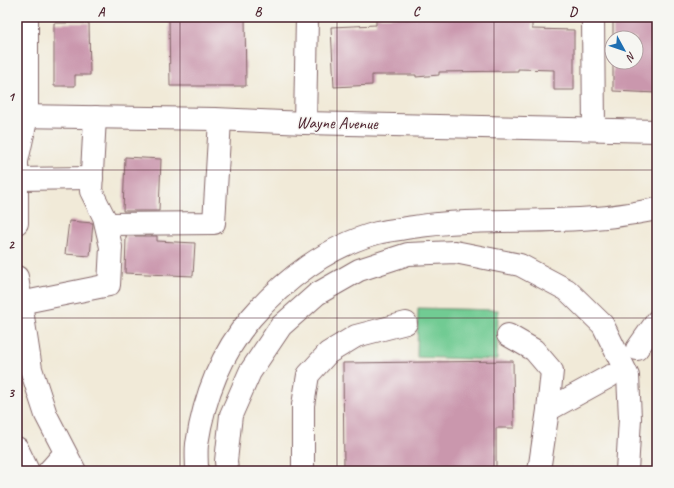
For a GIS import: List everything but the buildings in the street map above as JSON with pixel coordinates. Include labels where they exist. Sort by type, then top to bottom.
[{"type":"main road","points":[[17,223],[17,161],[22,116],[22,44],[27,17]]},
{"type":"main road","points":[[305,123],[307,17]]},
{"type":"main road","points":[[593,17],[594,129]]},
{"type":"main road","name":"Wayne Avenue","points":[[22,116],[657,131]]},
{"type":"main road","points":[[19,304],[110,284],[111,247],[104,217],[91,191],[95,117]]},
{"type":"main road","points":[[106,224],[214,223],[220,120]]},
{"type":"main road","points":[[17,179],[92,178]]},
{"type":"main road","points":[[197,471],[197,445],[205,402],[219,366],[240,331],[266,300],[298,274],[336,249],[378,233],[431,225],[474,221],[594,218],[629,215],[657,209]]},
{"type":"main road","points":[[227,471],[226,461],[231,415],[250,372],[281,326],[317,294],[359,270],[408,254],[455,252],[520,265],[567,290],[603,325],[628,376],[630,418],[627,471]]},
{"type":"main road","points":[[17,277],[19,304],[31,369],[46,415],[70,462],[48,471]]},
{"type":"main road","points":[[637,349],[657,321]]},
{"type":"main road","points":[[303,471],[303,405],[308,375],[328,353],[356,336],[406,323]]},
{"type":"main road","points":[[508,335],[534,350],[552,371],[539,471]]},
{"type":"main road","points":[[548,410],[610,376]]},
{"type":"main road","points":[[17,448],[28,471]]},
{"type":"green space","points":[[418,308],[498,310],[497,360],[417,357]]}]
